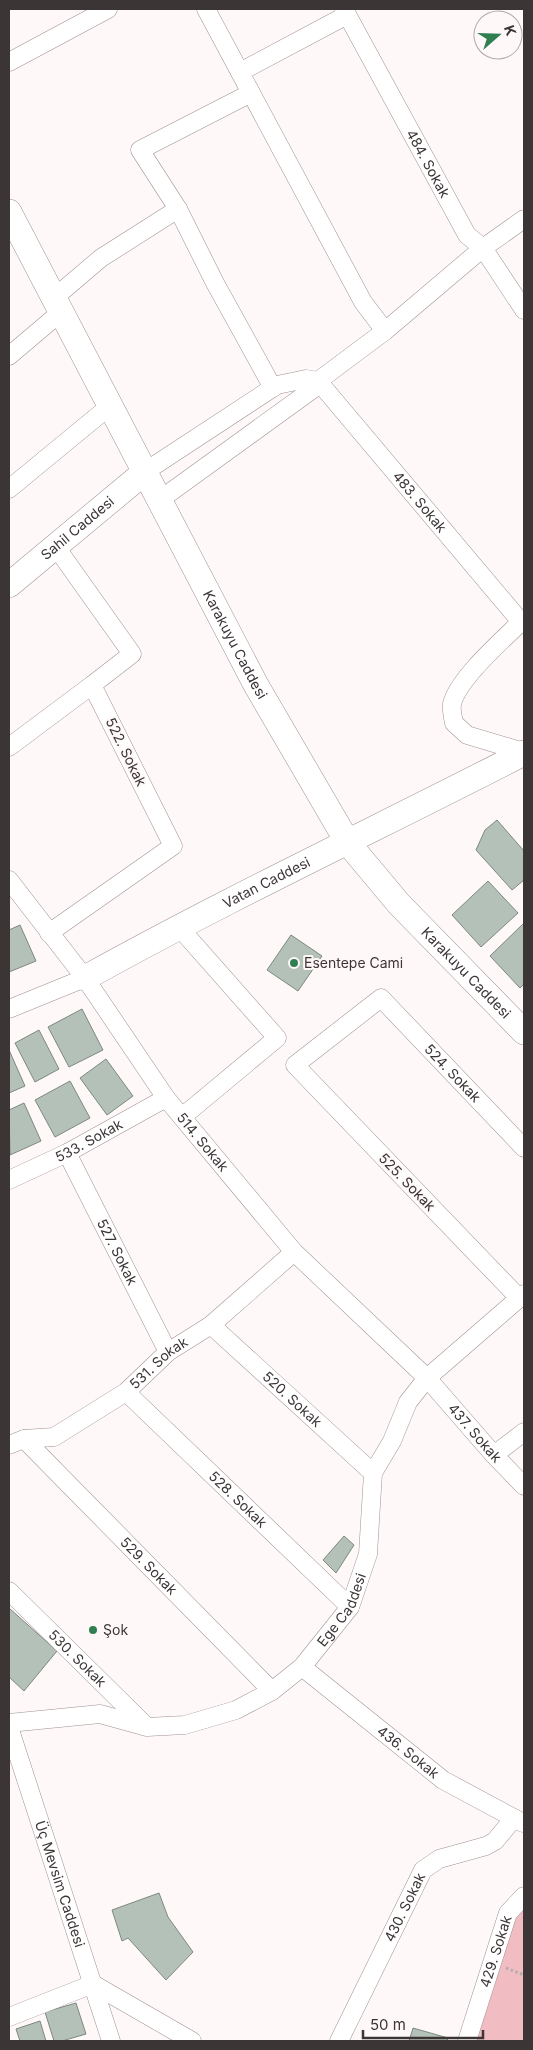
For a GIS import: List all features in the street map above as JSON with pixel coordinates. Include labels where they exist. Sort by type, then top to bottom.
[{"type":"street","points":[[9,62],[108,9]]},
{"type":"street","points":[[206,9],[363,302],[385,331]]},
{"type":"street","points":[[240,72],[345,12]]},
{"type":"street","name":"484. Sokak","points":[[345,12],[467,235],[483,248],[524,310]]},
{"type":"street","points":[[251,93],[140,150],[178,209],[215,283],[273,388]]},
{"type":"street","points":[[9,356],[101,258],[178,209]]},
{"type":"street","name":"Karakuyu Caddesi","points":[[9,212],[161,499],[256,685],[348,843],[399,904],[524,1032]]},
{"type":"street","points":[[161,499],[313,389],[317,381],[385,331],[483,248],[524,219]]},
{"type":"street","points":[[146,471],[273,388],[306,379],[317,381]]},
{"type":"street","name":"483. Sokak","points":[[317,381],[523,620]]},
{"type":"street","points":[[9,489],[111,405]]},
{"type":"street","name":"Sahil Caddesi","points":[[9,584],[146,471]]},
{"type":"street","points":[[9,747],[132,654],[56,546]]},
{"type":"street","points":[[523,620],[478,665],[462,685],[452,704],[454,723],[466,735],[524,752]]},
{"type":"street","name":"522. Sokak","points":[[49,933],[173,846],[92,685]]},
{"type":"street","name":"Vatan Caddesi","points":[[9,1009],[85,978],[178,926],[348,843],[524,752]]},
{"type":"street","name":"514. Sokak","points":[[9,880],[85,978],[166,1098],[294,1252],[427,1378]]},
{"type":"street","points":[[178,926],[276,1038],[182,1117]]},
{"type":"street","name":"525. Sokak","points":[[381,998],[295,1065],[522,1296]]},
{"type":"street","name":"524. Sokak","points":[[381,998],[524,1148]]},
{"type":"street","name":"533. Sokak","points":[[9,1180],[67,1153],[166,1098]]},
{"type":"street","name":"527. Sokak","points":[[67,1153],[168,1352]]},
{"type":"street","name":"531. Sokak","points":[[16,1442],[54,1437],[126,1392],[168,1352],[211,1325],[294,1252]]},
{"type":"street","name":"Ege Caddesi","points":[[9,1723],[100,1714],[147,1727],[185,1726],[236,1710],[272,1691],[302,1667],[350,1607],[368,1554],[373,1473],[392,1441],[408,1402],[427,1378],[522,1296]]},
{"type":"street","name":"520. Sokak","points":[[211,1325],[373,1473]]},
{"type":"street","name":"437. Sokak","points":[[427,1378],[494,1455],[524,1486]]},
{"type":"street","name":"528. Sokak","points":[[126,1392],[350,1607]]},
{"type":"street","points":[[494,1455],[524,1432]]},
{"type":"street","name":"529. Sokak","points":[[16,1442],[272,1691]]},
{"type":"street","name":"530. Sokak","points":[[9,1591],[147,1727]]},
{"type":"street","name":"436. Sokak","points":[[302,1667],[443,1780],[519,1821]]},
{"type":"street","name":"Üç Mevsim Caddesi","points":[[9,1727],[111,2041]]},
{"type":"street","name":"430. Sokak","points":[[339,2041],[423,1870],[439,1859],[486,1846],[519,1821]]},
{"type":"street","name":"429. Sokak","points":[[467,2041],[508,1913],[524,1896]]},
{"type":"street","points":[[9,2016],[93,1984],[192,2041]]},
{"type":"shaded area","points":[[524,1896],[524,2041],[467,2041]]},
{"type":"building","points":[[497,820],[524,851],[524,880],[512,890],[476,850],[485,830]]},
{"type":"building","points":[[488,881],[518,913],[481,947],[452,915]]},
{"type":"building","points":[[524,923],[524,984],[520,988],[490,956]]},
{"type":"building","points":[[20,925],[36,961],[9,972],[9,930]]},
{"type":"building","name":"Esentepe Cami","points":[[291,935],[322,956],[298,991],[267,970]]},
{"type":"building","points":[[82,1009],[103,1050],[69,1067],[48,1027]]},
{"type":"building","points":[[39,1030],[59,1069],[35,1082],[15,1043]]},
{"type":"building","points":[[9,1050],[25,1086],[9,1093]]},
{"type":"building","points":[[106,1059],[133,1096],[107,1115],[80,1078]]},
{"type":"building","points":[[70,1081],[90,1118],[55,1137],[35,1100]]},
{"type":"building","points":[[24,1103],[41,1141],[10,1155],[9,1110]]},
{"type":"building","points":[[344,1536],[354,1545],[336,1573],[323,1560]]},
{"type":"building","points":[[9,1608],[57,1651],[24,1691],[9,1677]]},
{"type":"building","points":[[159,1893],[168,1917],[193,1952],[166,1980],[128,1938],[122,1941],[112,1910]]},
{"type":"building","points":[[76,2003],[86,2034],[62,2041],[54,2041],[45,2012]]},
{"type":"building","points":[[40,2021],[46,2041],[20,2041],[16,2029]]},
{"type":"building","points":[[413,2028],[448,2038],[447,2041],[409,2041]]},
{"type":"place","name":"Esentepe Cami","points":[[294,963]]},
{"type":"place","name":"Şok","points":[[93,1630]]}]
